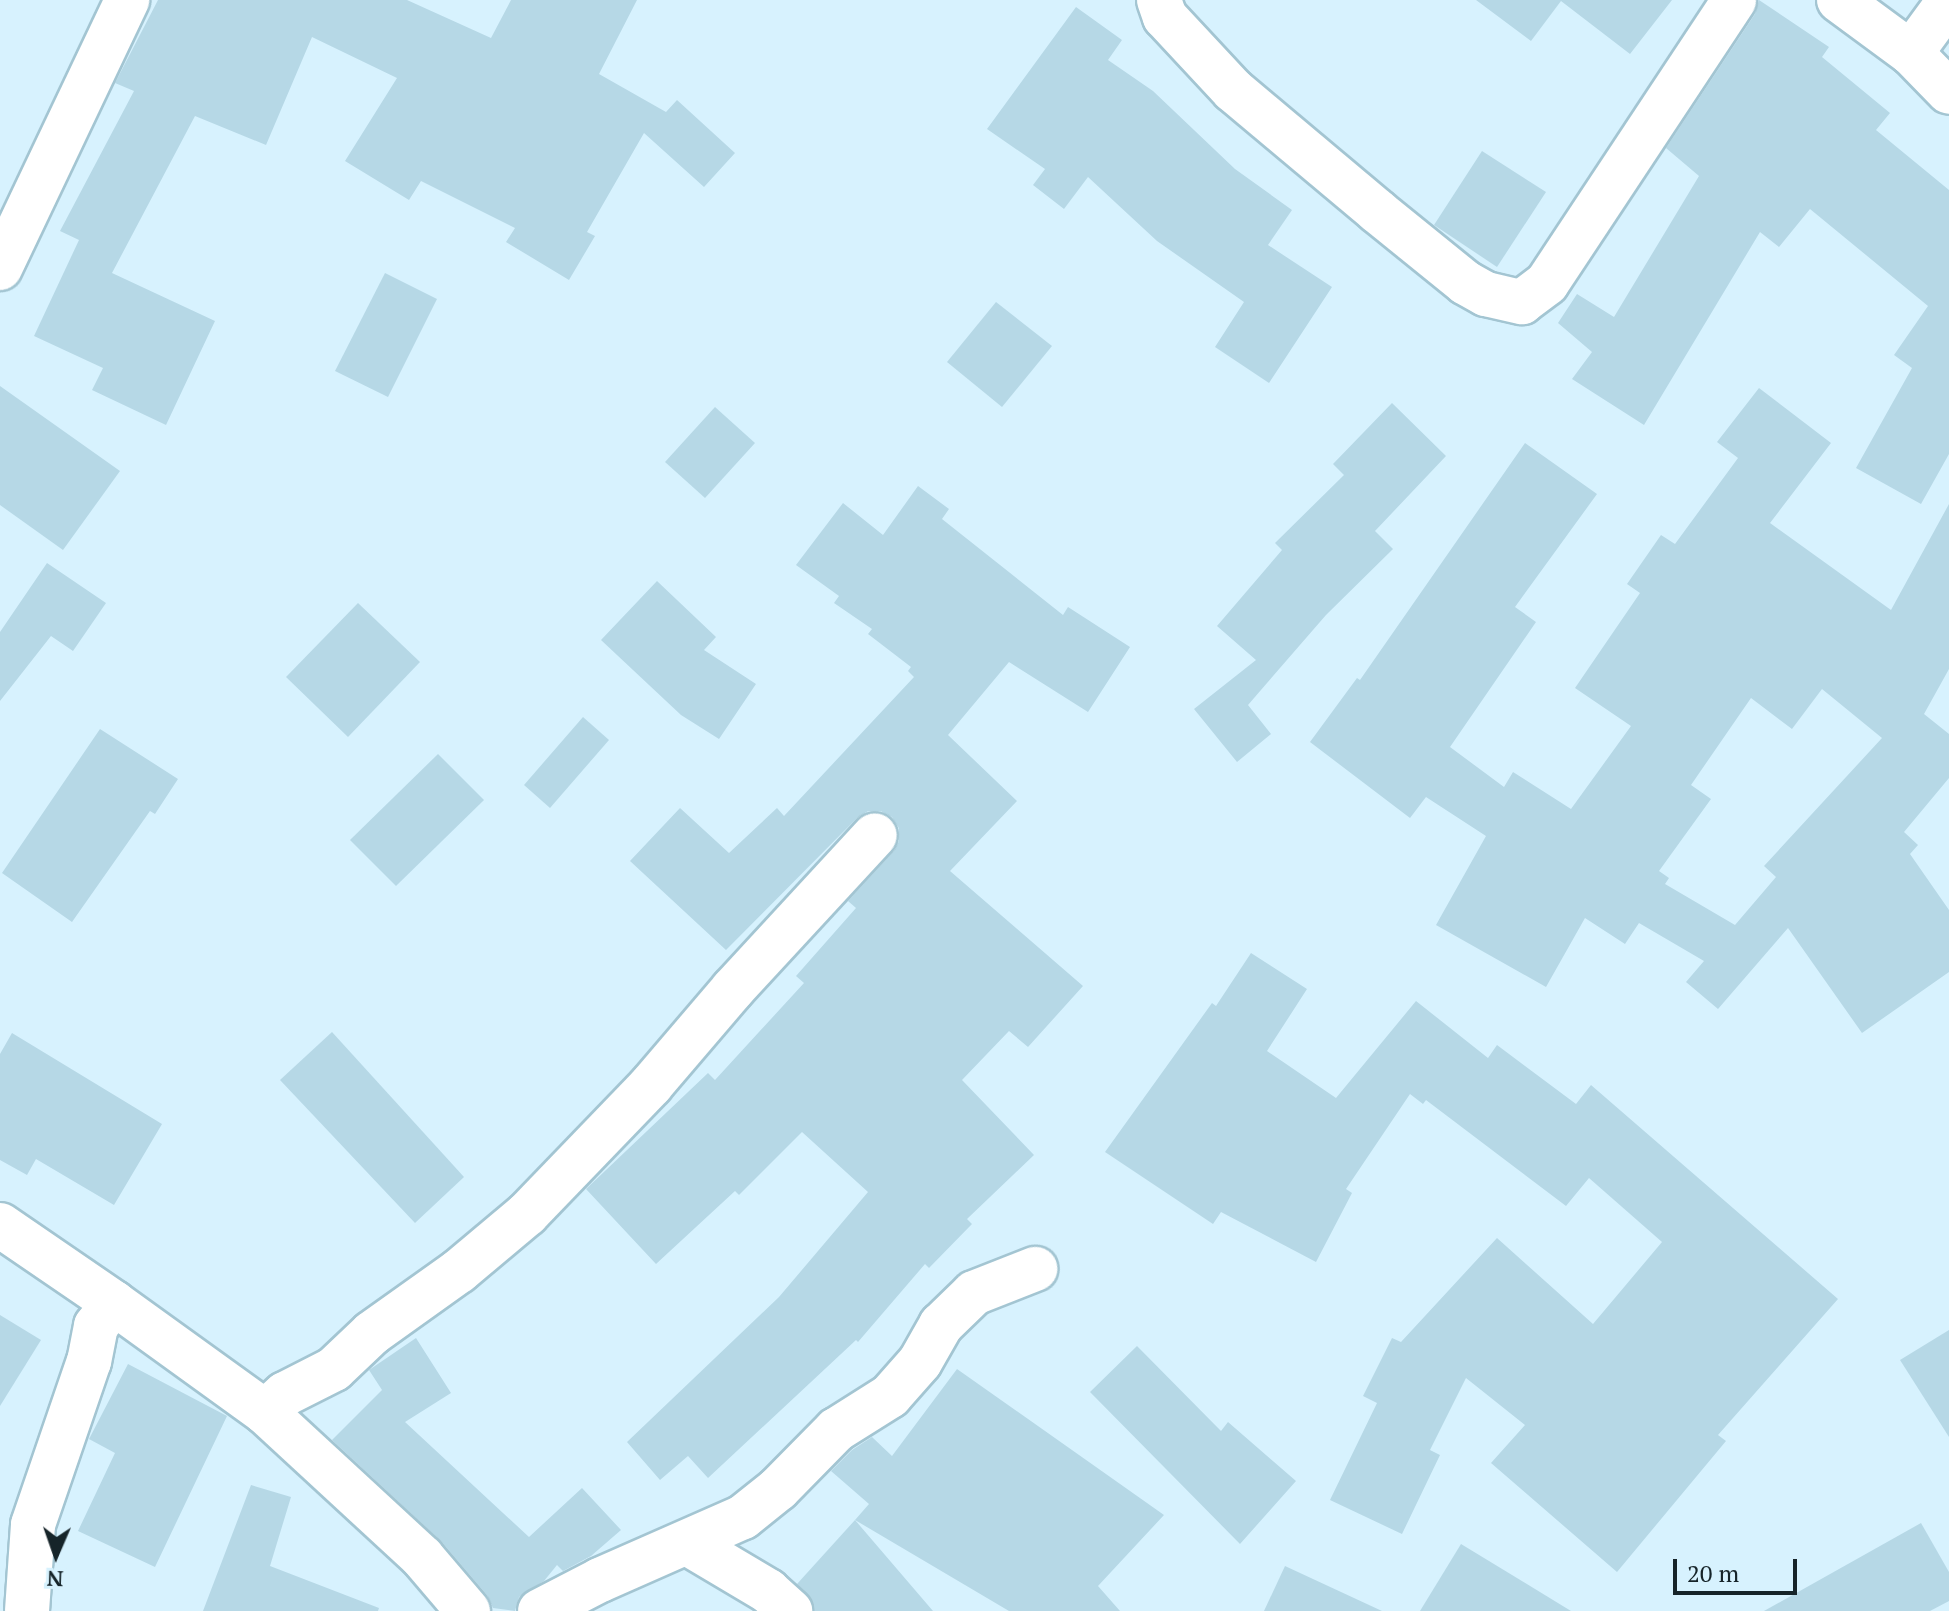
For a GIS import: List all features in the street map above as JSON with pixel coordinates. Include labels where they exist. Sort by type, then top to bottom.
[{"type":"street","points":[[0,268],[127,0]]},
{"type":"street","points":[[1159,0],[1165,17],[1233,90],[1377,211],[1466,283],[1486,294],[1522,302],[1547,283],[1734,0]]},
{"type":"street","points":[[1839,0],[1911,53],[1949,92]]},
{"type":"street","points":[[1911,53],[1949,1]]},
{"type":"street","points":[[265,1412],[285,1394],[334,1369],[372,1333],[459,1271],[527,1214],[651,1085],[743,978],[875,835]]},
{"type":"street","points":[[0,1225],[265,1412],[422,1557],[468,1611]]},
{"type":"street","points":[[540,1611],[600,1580],[689,1544],[743,1517],[778,1489],[836,1430],[890,1396],[920,1362],[941,1325],[974,1293],[1035,1269]]},
{"type":"street","points":[[27,1611],[33,1525],[89,1361],[96,1326],[114,1303]]},
{"type":"street","points":[[689,1544],[768,1591],[790,1611]]},
{"type":"building","points":[[158,0],[407,0],[491,38],[511,0],[637,0],[599,74],[666,112],[677,100],[735,153],[704,187],[644,133],[587,232],[595,236],[569,280],[506,242],[515,228],[421,181],[409,200],[345,161],[397,78],[312,37],[266,145],[195,116],[112,273],[215,321],[166,425],[92,390],[103,368],[34,336],[79,240],[60,231],[134,91],[115,83]]},
{"type":"building","points":[[1476,0],[1672,0],[1630,54],[1561,1],[1531,41]]},
{"type":"building","points":[[1759,0],[1829,47],[1822,57],[1890,113],[1876,130],[1949,190],[1949,454],[1921,504],[1856,468],[1912,368],[1894,355],[1928,306],[1810,209],[1779,247],[1760,232],[1644,425],[1572,379],[1592,352],[1558,323],[1577,294],[1614,317],[1699,176],[1666,148],[1755,14]]},
{"type":"building","points":[[1076,7],[1122,40],[1108,60],[1153,91],[1235,169],[1292,210],[1268,245],[1332,287],[1269,383],[1215,347],[1244,302],[1157,241],[1088,177],[1064,209],[1033,185],[1045,169],[987,129]]},
{"type":"building","points":[[1482,151],[1546,192],[1497,267],[1434,225]]},
{"type":"building","points":[[385,273],[437,299],[388,397],[335,371]]},
{"type":"building","points":[[996,302],[1052,346],[1002,407],[947,362]]},
{"type":"building","points":[[0,386],[120,471],[63,550],[0,505]]},
{"type":"building","points":[[1759,388],[1831,443],[1770,523],[1891,610],[1949,504],[1949,669],[1924,714],[1949,734],[1949,778],[1904,832],[1918,845],[1910,854],[1949,910],[1949,972],[1862,1033],[1788,928],[1718,1009],[1686,982],[1704,961],[1639,923],[1625,944],[1585,918],[1546,987],[1436,925],[1486,836],[1426,797],[1410,818],[1310,742],[1357,678],[1360,680],[1525,443],[1597,494],[1515,607],[1536,622],[1450,747],[1504,787],[1513,772],[1571,809],[1631,726],[1575,688],[1640,593],[1627,584],[1661,535],[1675,544],[1738,458],[1717,442]],"holes":[[[1822,689],[1882,738],[1764,866],[1776,877],[1735,925],[1665,884],[1669,878],[1659,871],[1711,799],[1691,785],[1751,698],[1792,729]]]},
{"type":"building","points":[[1392,403],[1446,456],[1375,531],[1393,549],[1326,615],[1248,705],[1271,734],[1237,762],[1194,709],[1256,660],[1217,626],[1282,550],[1275,543],[1344,475],[1333,464]]},
{"type":"building","points":[[715,407],[755,443],[705,498],[665,462]]},
{"type":"building","points":[[918,486],[949,509],[942,519],[1063,615],[1068,607],[1130,647],[1088,712],[1009,662],[948,735],[1017,801],[950,871],[1083,986],[1028,1047],[1009,1031],[962,1080],[1034,1155],[967,1219],[972,1224],[929,1268],[925,1264],[858,1342],[856,1340],[708,1478],[688,1456],[660,1480],[627,1442],[779,1297],[868,1192],[802,1132],[739,1195],[735,1191],[656,1264],[586,1189],[708,1073],[715,1080],[804,983],[796,976],[856,908],[848,901],[894,851],[899,841],[899,828],[892,817],[881,811],[868,811],[857,818],[726,950],[630,861],[680,808],[729,853],[777,808],[784,816],[914,677],[908,671],[911,667],[868,634],[872,629],[834,603],[839,596],[796,565],[843,503],[883,535]]},
{"type":"building","points":[[47,563],[106,603],[73,651],[51,636],[0,701],[0,632]]},
{"type":"building","points":[[657,581],[716,637],[704,650],[756,684],[719,739],[681,715],[601,640]]},
{"type":"building","points":[[358,603],[420,662],[348,737],[286,677]]},
{"type":"building","points":[[583,717],[609,740],[550,808],[524,785]]},
{"type":"building","points":[[100,729],[178,779],[155,814],[150,811],[72,922],[2,873]]},
{"type":"building","points":[[438,754],[484,800],[396,886],[350,840]]},
{"type":"building","points":[[1251,953],[1307,989],[1267,1051],[1336,1098],[1416,1001],[1488,1058],[1497,1045],[1576,1104],[1591,1085],[1838,1299],[1718,1435],[1726,1441],[1617,1572],[1491,1463],[1525,1425],[1466,1378],[1430,1450],[1440,1455],[1402,1534],[1330,1500],[1377,1403],[1363,1396],[1392,1338],[1401,1342],[1497,1238],[1593,1324],[1662,1242],[1589,1178],[1566,1206],[1426,1100],[1423,1104],[1410,1094],[1346,1189],[1352,1193],[1316,1262],[1221,1212],[1213,1224],[1105,1152],[1212,1003],[1216,1006]]},
{"type":"building","points":[[332,1032],[464,1177],[415,1223],[280,1080]]},
{"type":"building","points":[[12,1033],[162,1124],[114,1205],[36,1159],[27,1175],[0,1160],[0,1054]]},
{"type":"building","points":[[0,1315],[41,1340],[0,1406]]},
{"type":"building","points":[[1949,1330],[1949,1437],[1900,1360]]},
{"type":"building","points":[[416,1338],[451,1393],[405,1422],[529,1537],[582,1488],[621,1530],[591,1556],[563,1571],[557,1565],[544,1581],[519,1597],[515,1611],[493,1608],[487,1595],[441,1541],[332,1440],[382,1390],[369,1370]]},
{"type":"building","points":[[1137,1346],[1221,1431],[1228,1422],[1296,1481],[1240,1544],[1090,1392]]},
{"type":"building","points":[[128,1364],[227,1416],[155,1567],[78,1531],[115,1453],[89,1439]]},
{"type":"building","points":[[957,1369],[1164,1515],[1098,1586],[1120,1611],[1009,1611],[855,1520],[869,1504],[831,1471],[852,1450],[872,1437],[892,1456]]},
{"type":"building","points":[[251,1485],[291,1497],[270,1566],[379,1608],[378,1611],[203,1611]]},
{"type":"building","points":[[855,1520],[933,1611],[814,1611],[813,1603],[797,1584]]},
{"type":"building","points":[[1921,1523],[1949,1572],[1949,1601],[1930,1611],[1764,1611]]},
{"type":"building","points":[[1461,1544],[1571,1611],[1420,1611]]},
{"type":"building","points":[[1285,1566],[1382,1611],[1264,1611]]}]
